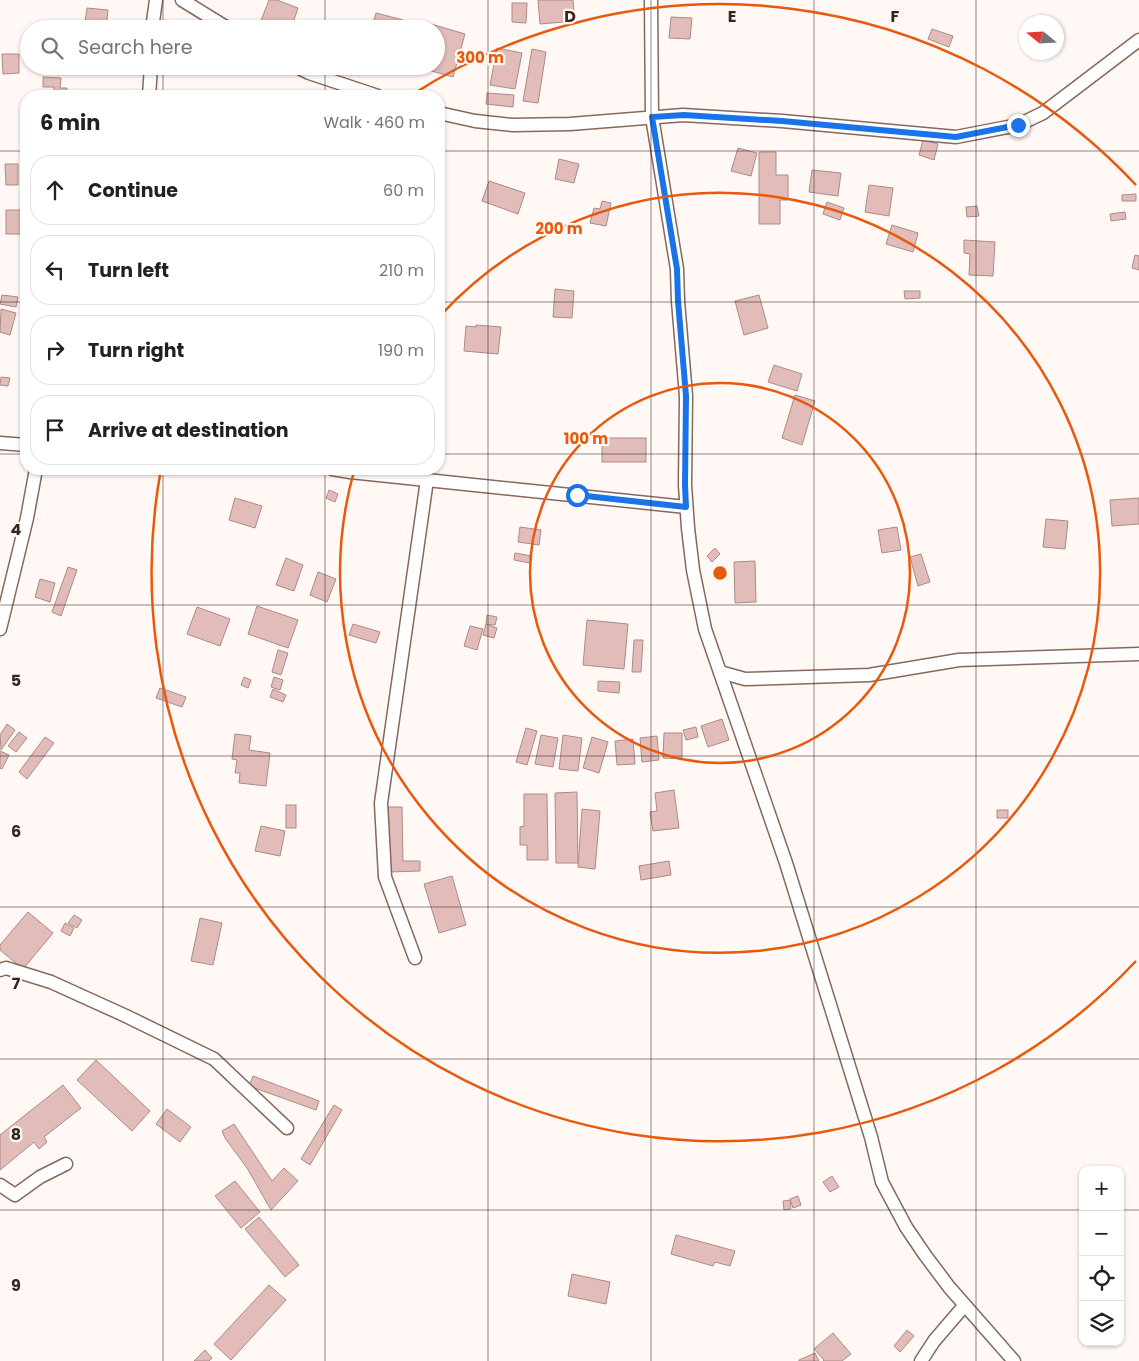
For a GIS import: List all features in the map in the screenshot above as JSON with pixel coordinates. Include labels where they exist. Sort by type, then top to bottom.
[{"type":"street","points":[[153,20],[156,0]]},
{"type":"street","points":[[182,0],[214,20]]},
{"type":"street","points":[[651,0],[652,117],[677,269],[686,396],[686,507],[693,570],[705,629],[786,863],[866,1120],[882,1182],[906,1227],[925,1255],[964,1306],[1014,1361]]},
{"type":"street","points":[[445,114],[475,121],[513,125],[570,124],[684,115],[782,121],[956,137],[986,133],[1018,125],[1044,113],[1139,40]]},
{"type":"street","points":[[149,90],[150,75]]},
{"type":"street","points":[[315,75],[360,90]]},
{"type":"street","points":[[0,443],[20,445]]},
{"type":"street","points":[[0,629],[27,518],[35,475]]},
{"type":"street","points":[[383,475],[686,507]]},
{"type":"street","points":[[415,958],[386,877],[381,803],[426,480]]},
{"type":"street","points":[[720,672],[744,679],[869,675],[960,660],[1139,654]]},
{"type":"street","points":[[0,970],[6,968],[51,982],[214,1059],[287,1128]]},
{"type":"street","points":[[0,1185],[15,1195],[40,1177],[66,1164]]},
{"type":"street","points":[[921,1361],[934,1341],[964,1306]]},
{"type":"building","points":[[269,0],[277,0],[298,8],[294,20],[261,20]]},
{"type":"building","points":[[538,0],[573,0],[575,21],[540,24]]},
{"type":"building","points":[[512,3],[527,3],[526,23],[512,22]]},
{"type":"building","points":[[87,8],[108,10],[107,20],[85,20]]},
{"type":"building","points":[[376,13],[403,20],[374,20]]},
{"type":"building","points":[[671,17],[692,18],[690,39],[669,38]]},
{"type":"building","points":[[445,28],[465,34],[453,77],[445,75]]},
{"type":"building","points":[[932,29],[953,36],[949,47],[928,39]]},
{"type":"building","points":[[497,48],[522,53],[515,89],[490,85]]},
{"type":"building","points":[[532,49],[546,52],[538,103],[523,101]]},
{"type":"building","points":[[2,54],[19,54],[19,73],[3,74]]},
{"type":"building","points":[[43,77],[61,78],[60,88],[67,88],[67,90],[54,90],[54,87],[43,87]]},
{"type":"building","points":[[487,93],[514,95],[513,107],[486,104]]},
{"type":"building","points":[[923,140],[938,144],[934,160],[919,155]]},
{"type":"building","points":[[738,148],[757,153],[751,176],[731,171]]},
{"type":"building","points":[[759,152],[776,152],[776,175],[788,175],[788,200],[780,200],[780,224],[759,224]]},
{"type":"building","points":[[559,159],[579,164],[574,183],[555,179]]},
{"type":"building","points":[[5,164],[18,164],[18,185],[6,185]]},
{"type":"building","points":[[812,170],[841,173],[838,196],[809,192]]},
{"type":"building","points":[[489,181],[525,193],[518,214],[482,201]]},
{"type":"building","points":[[869,185],[893,188],[889,216],[865,212]]},
{"type":"building","points":[[1136,194],[1136,201],[1122,201],[1122,195]]},
{"type":"building","points":[[602,201],[611,203],[606,226],[590,223],[594,208],[600,209]]},
{"type":"building","points":[[827,202],[844,208],[840,220],[823,214]]},
{"type":"building","points":[[977,206],[979,216],[967,217],[966,207]]},
{"type":"building","points":[[6,210],[20,210],[20,234],[6,234]]},
{"type":"building","points":[[1125,212],[1126,219],[1111,221],[1110,214]]},
{"type":"building","points":[[892,225],[918,233],[913,252],[886,244]]},
{"type":"building","points":[[964,240],[995,242],[993,276],[969,275],[970,254],[964,253]]},
{"type":"building","points":[[1135,255],[1139,256],[1139,270],[1132,268]]},
{"type":"building","points":[[555,289],[574,291],[572,318],[553,317]]},
{"type":"building","points":[[904,291],[920,291],[920,298],[905,299]]},
{"type":"building","points":[[2,295],[18,297],[16,307],[0,304]]},
{"type":"building","points":[[759,295],[768,328],[744,335],[735,301]]},
{"type":"building","points":[[1,309],[16,313],[10,335],[0,332]]},
{"type":"building","points":[[476,325],[501,327],[498,354],[464,351],[466,326],[476,327]]},
{"type":"building","points":[[774,365],[802,374],[797,391],[768,382]]},
{"type":"building","points":[[1,377],[10,378],[8,386],[0,385]]},
{"type":"building","points":[[795,395],[815,401],[802,445],[782,438]]},
{"type":"building","points":[[602,438],[646,438],[646,462],[602,462]]},
{"type":"building","points":[[329,490],[338,494],[335,502],[326,498]]},
{"type":"building","points":[[235,498],[262,506],[255,528],[229,520]]},
{"type":"building","points":[[1139,498],[1139,524],[1112,526],[1110,500]]},
{"type":"building","points":[[1046,519],[1068,521],[1065,549],[1043,547]]},
{"type":"building","points":[[520,527],[541,530],[539,545],[518,542]]},
{"type":"building","points":[[897,527],[901,550],[882,553],[878,530]]},
{"type":"building","points":[[715,548],[720,554],[712,562],[707,556]]},
{"type":"building","points":[[515,553],[532,556],[530,563],[514,560]]},
{"type":"building","points":[[921,554],[930,582],[918,586],[910,557]]},
{"type":"building","points":[[286,558],[303,565],[294,591],[276,585]]},
{"type":"building","points":[[755,561],[756,602],[735,603],[734,562]]},
{"type":"building","points":[[68,567],[77,570],[61,616],[52,612]]},
{"type":"building","points":[[318,572],[336,579],[327,602],[310,595]]},
{"type":"building","points":[[40,579],[55,583],[50,602],[35,597]]},
{"type":"building","points":[[257,606],[298,620],[288,648],[248,634]]},
{"type":"building","points":[[197,607],[230,619],[220,646],[187,634]]},
{"type":"building","points":[[487,615],[497,617],[495,625],[486,624]]},
{"type":"building","points":[[587,620],[628,624],[624,669],[583,665]]},
{"type":"building","points":[[353,624],[380,632],[376,643],[349,635]]},
{"type":"building","points":[[486,624],[497,628],[494,638],[483,635]]},
{"type":"building","points":[[470,626],[483,629],[477,650],[464,646]]},
{"type":"building","points":[[634,640],[643,640],[641,672],[632,672]]},
{"type":"building","points":[[278,650],[288,653],[281,675],[272,672]]},
{"type":"building","points":[[244,677],[251,680],[248,688],[241,685]]},
{"type":"building","points":[[274,677],[283,680],[280,690],[271,687]]},
{"type":"building","points":[[598,681],[620,682],[619,693],[598,691]]},
{"type":"building","points":[[160,688],[186,697],[182,707],[156,698]]},
{"type":"building","points":[[273,689],[286,695],[283,702],[270,697]]},
{"type":"building","points":[[722,719],[729,740],[708,747],[701,726]]},
{"type":"building","points":[[7,724],[15,730],[1,750],[0,735]]},
{"type":"building","points":[[696,727],[698,737],[686,740],[683,730]]},
{"type":"building","points":[[526,728],[537,731],[527,765],[516,762]]},
{"type":"building","points":[[19,732],[27,738],[16,752],[8,746]]},
{"type":"building","points":[[664,733],[682,733],[682,759],[663,758]]},
{"type":"building","points":[[235,734],[251,736],[249,750],[270,753],[266,786],[239,783],[240,773],[235,773],[237,760],[232,759]]},
{"type":"building","points":[[541,735],[558,738],[553,767],[535,764]]},
{"type":"building","points":[[563,735],[582,738],[578,771],[559,769]]},
{"type":"building","points":[[657,736],[659,760],[642,762],[640,738]]},
{"type":"building","points":[[45,737],[54,743],[27,779],[19,772]]},
{"type":"building","points":[[592,737],[608,742],[599,773],[583,768]]},
{"type":"building","points":[[633,739],[635,764],[617,765],[615,741]]},
{"type":"building","points":[[0,751],[9,755],[2,769],[0,768]]},
{"type":"building","points":[[674,790],[679,828],[653,831],[650,812],[657,811],[655,793]]},
{"type":"building","points":[[577,792],[578,863],[556,863],[555,793]]},
{"type":"building","points":[[524,794],[547,794],[548,860],[527,860],[527,845],[520,845],[520,827],[524,826]]},
{"type":"building","points":[[286,805],[296,805],[296,828],[286,828]]},
{"type":"building","points":[[387,807],[402,807],[403,861],[420,861],[420,871],[389,872]]},
{"type":"building","points":[[582,809],[600,811],[595,869],[578,867]]},
{"type":"building","points":[[997,810],[1008,810],[1008,818],[997,818]]},
{"type":"building","points":[[261,826],[285,831],[280,856],[255,851]]},
{"type":"building","points":[[669,861],[671,875],[641,880],[639,866]]},
{"type":"building","points":[[452,876],[466,925],[439,933],[424,884]]},
{"type":"building","points":[[28,912],[53,933],[23,969],[0,950],[0,945]]},
{"type":"building","points":[[74,915],[82,920],[77,928],[68,923]]},
{"type":"building","points":[[200,918],[222,923],[213,965],[191,961]]},
{"type":"building","points":[[65,923],[74,928],[70,936],[61,931]]},
{"type":"building","points":[[96,1060],[150,1111],[132,1131],[77,1080]]},
{"type":"building","points":[[253,1076],[319,1101],[316,1110],[249,1086]]},
{"type":"building","points":[[63,1085],[81,1108],[44,1137],[47,1142],[39,1149],[34,1142],[0,1170],[0,1135]]},
{"type":"building","points":[[334,1105],[342,1110],[310,1165],[301,1159]]},
{"type":"building","points":[[167,1109],[191,1127],[180,1142],[156,1124]]},
{"type":"building","points":[[234,1124],[272,1181],[284,1168],[298,1181],[271,1210],[247,1168],[225,1138],[222,1131]]},
{"type":"building","points":[[832,1176],[839,1187],[830,1192],[823,1182]]},
{"type":"building","points":[[235,1181],[260,1212],[241,1228],[215,1196]]},
{"type":"building","points":[[798,1196],[801,1205],[793,1208],[790,1199]]},
{"type":"building","points":[[790,1200],[791,1209],[784,1210],[783,1201]]},
{"type":"building","points":[[259,1217],[299,1265],[285,1277],[245,1229]]},
{"type":"building","points":[[676,1235],[735,1251],[730,1266],[715,1262],[713,1266],[671,1254]]},
{"type":"building","points":[[572,1274],[610,1282],[606,1304],[568,1296]]},
{"type":"building","points":[[269,1285],[286,1300],[231,1360],[214,1344]]},
{"type":"building","points":[[907,1330],[914,1336],[900,1352],[894,1346]]},
{"type":"building","points":[[833,1333],[851,1354],[842,1361],[823,1361],[814,1349]]},
{"type":"building","points":[[205,1350],[212,1358],[209,1361],[194,1361]]},
{"type":"building","points":[[815,1353],[819,1361],[799,1361],[799,1360]]},
{"type":"route","points":[[577,495],[686,507],[686,396],[677,269],[657,138],[652,117],[684,115],[782,121],[956,137],[986,133],[1018,125]]}]
